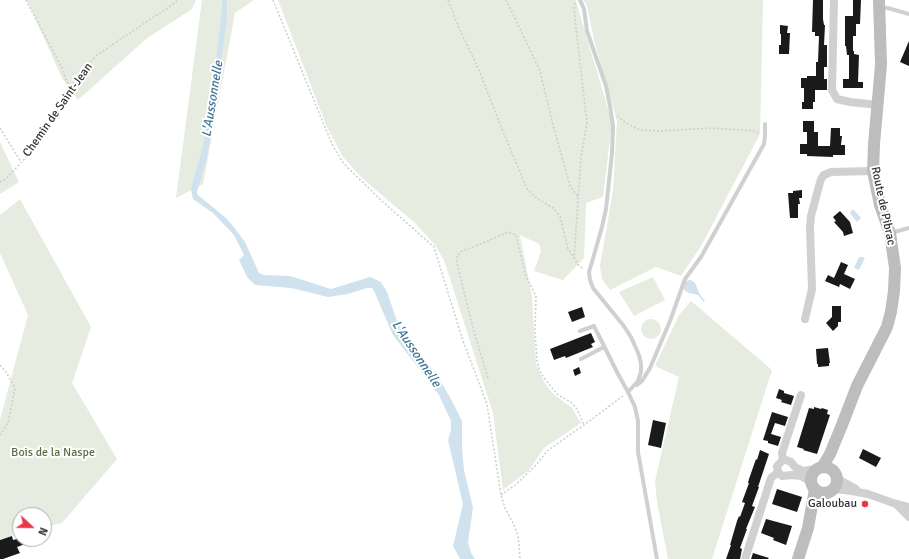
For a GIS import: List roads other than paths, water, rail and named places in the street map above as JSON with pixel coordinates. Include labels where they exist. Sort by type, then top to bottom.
[{"type":"main road","name":"Route de Pibrac","points":[[798,559],[835,457],[842,425],[857,386],[887,327],[891,312],[895,268],[890,233],[880,205],[873,171],[881,64],[879,4]]},
{"type":"street","points":[[834,0],[832,90],[837,99],[850,102],[878,104]]},
{"type":"street","points":[[805,319],[812,289],[811,216],[821,179],[824,175],[831,172],[873,171]]},
{"type":"street","points":[[783,460],[782,453],[801,395]]},
{"type":"street","points":[[783,460],[777,466],[778,472],[782,476],[792,474],[801,476],[824,485],[868,494],[909,507]]},
{"type":"street","points":[[783,460],[791,462],[795,467],[803,470],[824,485]]},
{"type":"street","points":[[745,559],[771,478],[778,472]]},
{"type":"street","points":[[896,504],[909,517]]},
{"type":"lane","points":[[580,0],[584,9],[587,31],[606,86],[613,126],[612,153],[606,209],[589,272],[593,288],[623,325],[631,337],[639,355],[641,372],[638,381],[628,392]]},
{"type":"lane","points":[[879,4],[909,14]]},
{"type":"lane","points":[[628,392],[642,381],[650,368],[670,321],[685,279],[701,257],[764,144],[765,124]]},
{"type":"lane","points":[[890,233],[909,228]]},
{"type":"lane","points":[[580,331],[594,326],[635,407],[638,421],[638,452],[657,559]]},
{"type":"lane","points":[[581,359],[604,347]]},
{"type":"water","name":"L'Aussonnelle","points":[[222,0],[227,0],[227,17],[212,130],[206,161],[197,192],[198,195],[226,218],[233,226],[245,242],[259,273],[264,275],[290,276],[331,289],[370,277],[381,282],[387,292],[398,324],[439,378],[462,421],[464,470],[473,508],[468,542],[471,553],[475,559],[460,559],[453,546],[463,504],[448,440],[451,430],[451,421],[439,395],[393,335],[372,288],[328,297],[291,288],[255,285],[247,277],[239,260],[244,255],[234,235],[213,213],[193,199],[191,189],[203,146],[211,104]]},
{"type":"water","points":[[854,210],[861,218],[857,222],[850,213]]},
{"type":"water","points":[[859,257],[865,258],[859,270],[854,268]]},
{"type":"water","points":[[691,280],[695,283],[700,295],[705,301],[704,302],[698,295],[689,293],[683,288],[686,281]]},
{"type":"place","name":"Galoubau","points":[[865,504]]},
{"type":"park label","name":"Bois de la Naspe","points":[[53,453]]}]
